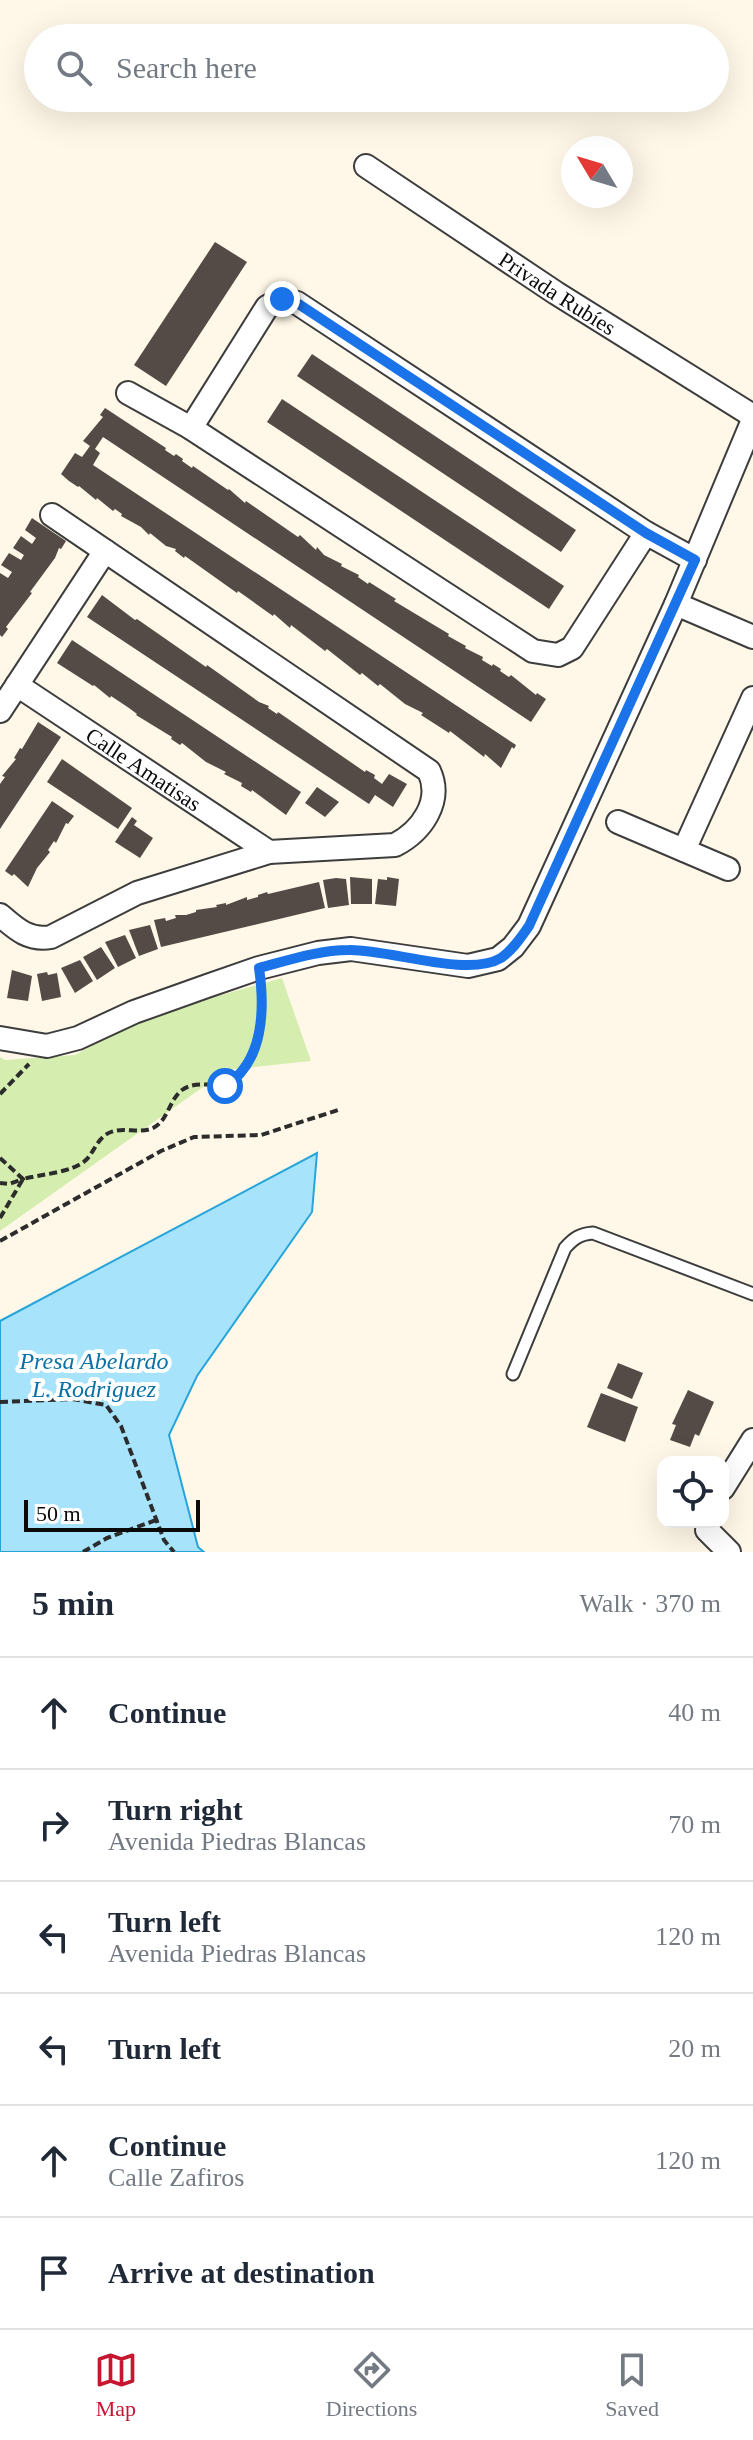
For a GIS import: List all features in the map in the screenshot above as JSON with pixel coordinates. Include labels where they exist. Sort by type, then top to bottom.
[{"type":"street","name":"Privada Rubíes","points":[[366,166],[556,293],[753,418]]},
{"type":"street","points":[[191,428],[267,307],[282,299],[297,303],[646,533],[695,560]]},
{"type":"street","points":[[128,393],[191,428],[533,651],[558,655],[572,648],[646,533]]},
{"type":"street","points":[[0,1038],[47,1046],[78,1038],[134,1012],[259,968],[318,953],[351,949],[468,966],[498,959],[513,947],[529,926],[676,604],[753,418]]},
{"type":"street","points":[[0,915],[19,932],[38,939],[51,937],[137,893],[269,852],[395,845],[410,837],[435,800],[435,785],[429,771],[52,515]]},
{"type":"street","points":[[0,711],[105,551]]},
{"type":"street","points":[[676,604],[753,637]]},
{"type":"street","name":"Calle Amatisas","points":[[17,685],[269,852]]},
{"type":"street","points":[[684,850],[753,698]]},
{"type":"street","points":[[618,822],[728,869]]},
{"type":"street","points":[[729,1478],[753,1440]]},
{"type":"street","points":[[701,1552],[707,1528]]},
{"type":"street","points":[[710,1528],[729,1552]]},
{"type":"lane","points":[[513,1374],[565,1248],[583,1234],[593,1233],[753,1294]]},
{"type":"path","points":[[0,1183],[9,1184],[77,1165],[109,1133],[152,1129],[162,1121],[175,1097],[192,1085],[225,1086],[240,1077],[256,1046],[264,997],[259,968]]},
{"type":"path","points":[[0,1094],[47,1046]]},
{"type":"path","points":[[0,1241],[161,1151],[194,1137],[261,1135],[338,1110]]},
{"type":"path","points":[[0,1158],[23,1179]]},
{"type":"path","points":[[0,1218],[23,1179]]},
{"type":"path","points":[[0,1402],[72,1399],[106,1405],[121,1426],[164,1540],[174,1552]]},
{"type":"path","points":[[83,1552],[107,1538],[156,1520]]},
{"type":"green space","points":[[282,978],[311,1061],[227,1070],[0,1231],[0,1057],[5,1060],[75,1055],[147,1016]]},
{"type":"water","name":"Presa Abelardo L. Rodriguez","points":[[317,1153],[312,1212],[197,1376],[169,1435],[198,1547],[204,1552],[0,1552],[0,1321]]},
{"type":"building","points":[[215,242],[247,262],[166,386],[134,365]]},
{"type":"building","points":[[312,354],[576,530],[561,552],[297,376]]},
{"type":"building","points":[[282,399],[564,586],[549,609],[267,422]]},
{"type":"building","points":[[105,408],[174,456],[176,454],[192,468],[229,489],[245,503],[298,537],[300,535],[316,550],[317,547],[368,584],[449,634],[465,648],[483,657],[482,660],[546,699],[531,722],[103,437],[95,449],[100,453],[93,465],[516,745],[501,768],[485,754],[484,757],[380,684],[378,686],[362,673],[360,675],[327,649],[325,651],[291,625],[290,628],[274,614],[237,593],[61,474],[75,453],[82,457],[90,446],[83,441],[103,417],[100,415]]},
{"type":"building","points":[[32,518],[66,541],[2,637],[0,573],[8,578],[12,572],[1,565],[9,553],[21,560],[24,555],[13,548],[21,536],[32,544],[36,538],[25,530]]},
{"type":"building","points":[[102,595],[277,714],[365,772],[375,775],[374,778],[382,784],[389,774],[407,784],[393,807],[375,795],[369,804],[87,617]]},
{"type":"building","points":[[72,640],[301,792],[286,815],[252,790],[241,786],[242,783],[224,774],[226,772],[206,762],[182,743],[180,745],[111,696],[57,663]]},
{"type":"building","points":[[38,722],[61,737],[0,829],[0,784],[5,777],[2,776]]},
{"type":"building","points":[[62,759],[132,808],[118,829],[47,782]]},
{"type":"building","points":[[317,787],[339,802],[325,817],[305,803]]},
{"type":"building","points":[[52,801],[74,816],[48,850],[50,852],[37,868],[28,887],[14,874],[12,876],[5,871]]},
{"type":"building","points":[[132,817],[137,821],[134,825],[153,838],[140,858],[115,842]]},
{"type":"building","points":[[350,877],[372,879],[372,904],[351,904]]},
{"type":"building","points":[[387,877],[399,879],[396,906],[375,904],[378,879],[387,880]]},
{"type":"building","points":[[346,879],[349,905],[328,908],[323,880]]},
{"type":"building","points":[[319,882],[325,908],[161,947],[154,920],[165,918],[166,921],[176,918],[175,915],[186,915],[267,892]]},
{"type":"building","points":[[150,925],[158,949],[139,956],[129,930]]},
{"type":"building","points":[[125,935],[136,958],[118,967],[105,942]]},
{"type":"building","points":[[101,947],[115,968],[97,980],[83,957]]},
{"type":"building","points":[[80,960],[93,981],[75,993],[61,968]]},
{"type":"building","points":[[12,970],[32,976],[28,1001],[7,998]]},
{"type":"building","points":[[47,972],[48,975],[57,973],[61,997],[42,1001],[37,974]]},
{"type":"building","points":[[618,1363],[643,1373],[632,1399],[607,1388]]},
{"type":"building","points":[[688,1390],[714,1402],[699,1436],[695,1434],[690,1447],[670,1440],[676,1425],[672,1424]]},
{"type":"building","points":[[601,1393],[638,1407],[625,1442],[587,1427]]},
{"type":"route","points":[[225,1086],[240,1077],[256,1046],[264,997],[259,968],[318,953],[351,949],[468,966],[498,959],[513,947],[529,926],[695,560],[646,533],[297,303],[282,299]]}]
